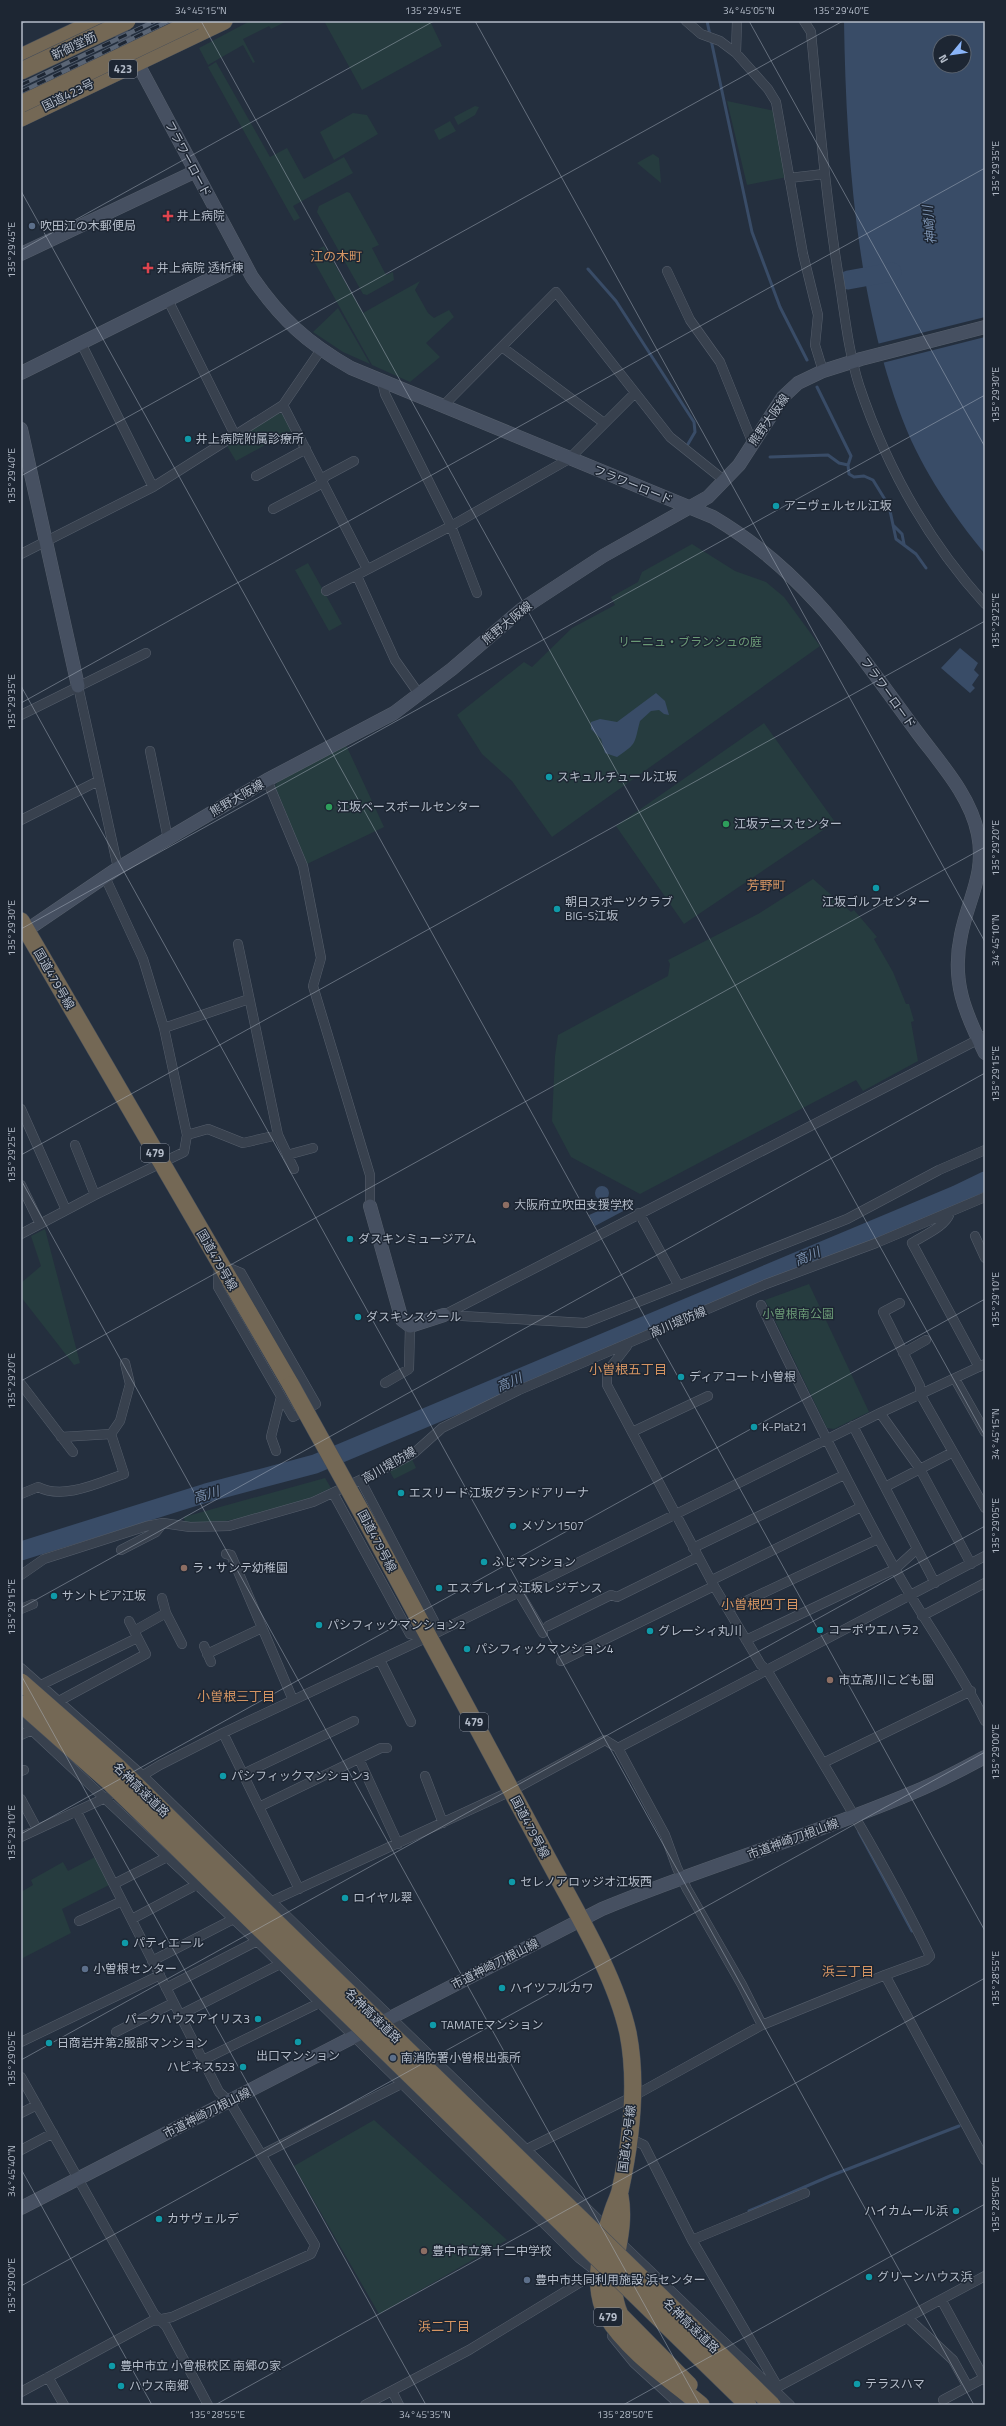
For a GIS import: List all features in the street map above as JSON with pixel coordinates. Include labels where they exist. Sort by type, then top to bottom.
[{"type":"highway","points":[[21,57],[97,21]]},
{"type":"highway","name":"新御堂筋","points":[[21,71],[127,21]]},
{"type":"highway","name":"423","points":[[21,104],[196,21]]},
{"type":"highway","name":"国道423号","points":[[21,118],[224,21]]},
{"type":"highway","name":"国道479号線","points":[[23,928],[219,1264],[286,1391],[368,1524],[611,1980],[624,2019],[630,2054],[632,2097],[629,2138],[619,2194],[597,2272],[602,2302],[606,2314],[615,2327],[660,2372],[701,2405]]},
{"type":"highway","name":"名神高速道路","points":[[21,1682],[147,1796],[773,2397]]},
{"type":"highway","name":"名神高速道路","points":[[21,1704],[102,1776],[174,1845],[748,2405]]},
{"type":"highway","name":"国道479号線","points":[[619,2194],[623,2214],[612,2289],[620,2315],[669,2362],[707,2405]]},
{"type":"street","name":"フラワーロード","points":[[115,21],[194,172],[244,262],[271,304],[294,328],[320,351],[351,368],[714,517],[741,534],[808,590],[846,635],[965,798],[978,834],[980,862],[976,890],[961,935],[957,964],[961,999],[982,1038],[985,1053]]},
{"type":"street","points":[[686,21],[701,34],[720,40],[736,54],[768,89],[776,102],[789,178],[818,315],[815,345],[823,371]]},
{"type":"street","points":[[736,54],[737,21]]},
{"type":"street","points":[[804,21],[811,32],[824,174],[857,360],[859,385],[882,443],[907,497],[935,541],[985,604]]},
{"type":"street","points":[[21,254],[194,172]]},
{"type":"street","points":[[789,178],[824,174]]},
{"type":"street","points":[[21,373],[244,262]]},
{"type":"street","points":[[667,271],[690,320],[720,362],[753,444]]},
{"type":"street","points":[[443,406],[556,292],[670,437],[725,481]]},
{"type":"street","points":[[168,300],[235,435]]},
{"type":"street","name":"熊野大阪線","points":[[23,928],[118,868],[267,780],[394,713],[522,609],[603,556],[687,507],[708,497],[739,465],[783,397],[798,383],[823,371],[857,360],[985,327]]},
{"type":"street","points":[[81,343],[153,487]]},
{"type":"street","points":[[502,347],[604,423]]},
{"type":"street","points":[[21,554],[153,487],[283,405],[320,351]]},
{"type":"street","points":[[382,381],[385,394],[451,526],[477,593]]},
{"type":"street","points":[[326,591],[451,526],[569,458],[636,393]]},
{"type":"street","points":[[283,405],[367,569]]},
{"type":"street","points":[[21,429],[118,868]]},
{"type":"street","points":[[256,476],[306,449]]},
{"type":"street","points":[[273,509],[319,485],[326,476],[354,461]]},
{"type":"street","points":[[356,576],[395,660],[419,694]]},
{"type":"street","points":[[21,714],[146,652]]},
{"type":"street","points":[[150,751],[168,839]]},
{"type":"street","points":[[267,780],[303,866],[321,958],[313,986],[370,1175],[370,1206],[402,1320],[410,1326]]},
{"type":"street","points":[[21,820],[98,781]]},
{"type":"street","points":[[21,1234],[94,1195],[184,1152],[187,1135],[164,1028],[143,960],[104,877]]},
{"type":"street","points":[[238,944],[278,1135],[294,1169]]},
{"type":"street","points":[[164,1028],[249,1000]]},
{"type":"street","points":[[410,1326],[444,1315],[639,1213],[982,1038]]},
{"type":"street","points":[[21,1109],[66,1210]]},
{"type":"street","points":[[187,1135],[208,1129],[243,1143],[278,1135]]},
{"type":"street","points":[[75,1145],[94,1195]]},
{"type":"street","points":[[287,1155],[313,1148]]},
{"type":"street","points":[[444,1315],[585,1323],[758,1253],[848,1219],[939,1170],[985,1150]]},
{"type":"street","points":[[21,1185],[40,1224]]},
{"type":"street","name":"高川堤防線","points":[[21,1575],[44,1559],[147,1526],[163,1523],[190,1527],[229,1526],[313,1502],[361,1481],[414,1453],[442,1428],[519,1390],[766,1284],[951,1212],[985,1197]]},
{"type":"street","points":[[21,1837],[105,1798],[142,1775],[223,1733],[428,1637],[853,1426],[982,1365],[912,1243],[939,1226],[949,1218],[951,1212]]},
{"type":"street","points":[[639,1213],[679,1286]]},
{"type":"street","points":[[974,1236],[985,1258]]},
{"type":"street","points":[[219,1264],[241,1273],[316,1404],[293,1417],[286,1391]]},
{"type":"street","points":[[900,1304],[883,1312],[920,1386],[920,1394],[985,1508]]},
{"type":"street","points":[[761,1305],[826,1440],[894,1569],[922,1616],[971,1691],[985,1721]]},
{"type":"street","points":[[385,1383],[409,1369],[410,1326]]},
{"type":"street","points":[[903,1353],[926,1340]]},
{"type":"street","points":[[527,2149],[632,2097],[762,2025],[926,1960],[930,1956],[823,1763],[767,1670],[761,1665],[693,1548],[607,1386],[607,1372],[613,1361],[630,1343]]},
{"type":"street","points":[[111,1434],[120,1421],[130,1384],[125,1363]]},
{"type":"street","points":[[955,1379],[985,1432]]},
{"type":"street","points":[[22,1388],[74,1452]]},
{"type":"street","points":[[276,1451],[271,1437],[286,1391]]},
{"type":"street","points":[[632,1432],[708,1396]]},
{"type":"street","points":[[880,1413],[920,1469],[971,1564]]},
{"type":"street","points":[[853,1426],[935,1583]]},
{"type":"street","points":[[61,1437],[111,1434]]},
{"type":"street","points":[[21,1494],[38,1487],[47,1491],[60,1493],[124,1474],[111,1434]]},
{"type":"street","points":[[885,1488],[953,1452]]},
{"type":"street","points":[[693,1548],[844,1475]]},
{"type":"street","points":[[361,1481],[434,1621],[428,1637]]},
{"type":"street","points":[[333,1494],[410,1634],[428,1637]]},
{"type":"street","points":[[561,1661],[861,1507]]},
{"type":"street","points":[[121,1550],[156,1532],[163,1523]]},
{"type":"street","points":[[729,1609],[878,1539]]},
{"type":"street","points":[[746,1640],[894,1569],[917,1549]]},
{"type":"street","points":[[226,1554],[231,1555],[293,1700]]},
{"type":"street","points":[[518,1591],[545,1630],[611,1595],[617,1597],[698,1556]]},
{"type":"street","points":[[618,1748],[985,1556]]},
{"type":"street","points":[[922,1616],[985,1583]]},
{"type":"street","points":[[162,1598],[166,1613],[182,1644]]},
{"type":"street","points":[[21,1610],[34,1604]]},
{"type":"street","points":[[41,1685],[136,1634],[166,1613]]},
{"type":"street","points":[[59,1701],[146,1654],[129,1621]]},
{"type":"street","points":[[207,1654],[262,1628]]},
{"type":"street","points":[[380,1660],[411,1722]]},
{"type":"street","points":[[21,1668],[142,1775],[608,2229]]},
{"type":"street","points":[[823,1763],[971,1691]]},
{"type":"street","points":[[21,1720],[257,1941],[579,2258],[597,2272]]},
{"type":"street","points":[[243,1774],[354,1721]]},
{"type":"street","points":[[21,1735],[32,1730]]},
{"type":"street","points":[[223,1733],[299,1889]]},
{"type":"street","points":[[152,1961],[233,1919],[511,1791],[605,1740],[618,1748],[665,1834],[681,1876],[742,1985],[762,2025]]},
{"type":"street","points":[[259,1807],[382,1748],[387,1748]]},
{"type":"street","name":"市道神崎刀根山線","points":[[21,2208],[78,2177],[230,2102],[352,2036],[602,1909],[681,1876],[854,1817],[917,1792],[985,1757]]},
{"type":"street","points":[[359,1759],[398,1844]]},
{"type":"street","points":[[425,1776],[443,1823]]},
{"type":"street","points":[[21,1799],[37,1829]]},
{"type":"street","points":[[21,2392],[152,2321],[172,2317],[311,2254],[314,2245],[230,2102],[219,2092],[77,1812]]},
{"type":"street","points":[[114,1884],[167,1857]]},
{"type":"street","points":[[132,1919],[196,1885]]},
{"type":"street","points":[[79,1921],[122,1901]]},
{"type":"street","points":[[166,1988],[257,1941]]},
{"type":"street","points":[[180,2015],[280,1964]]},
{"type":"street","points":[[21,2042],[160,1975]]},
{"type":"street","points":[[885,1975],[985,2160]]},
{"type":"street","points":[[116,2032],[174,2003]]},
{"type":"street","points":[[203,2060],[319,2003]]},
{"type":"street","points":[[21,2077],[154,2314],[160,2320],[208,2405]]},
{"type":"street","points":[[261,2155],[401,2084]]},
{"type":"street","points":[[21,2113],[37,2105]]},
{"type":"street","points":[[21,2150],[53,2134]]},
{"type":"street","points":[[629,2138],[644,2145],[692,2240],[775,2382],[773,2397]]},
{"type":"street","points":[[692,2240],[805,2193]]},
{"type":"street","points":[[620,2242],[773,2397],[790,2405]]},
{"type":"street","points":[[597,2272],[597,2299],[603,2320],[621,2349],[651,2380],[680,2405]]},
{"type":"street","points":[[365,2405],[469,2350],[597,2272]]},
{"type":"street","points":[[758,2405],[985,2276]]},
{"type":"street","points":[[942,2301],[984,2379],[943,2400]]},
{"type":"street","points":[[909,2318],[953,2360],[968,2387]]},
{"type":"street","points":[[48,2377],[64,2405]]},
{"type":"street","points":[[392,2391],[399,2405]]},
{"type":"green space","points":[[250,21],[287,21],[271,29],[269,26],[243,39],[255,62],[253,63],[243,45],[208,65],[199,48]]},
{"type":"green space","points":[[324,21],[430,21],[442,46],[362,90]]},
{"type":"green space","points":[[216,62],[270,157],[287,148],[304,179],[344,157],[353,173],[293,206],[300,218],[294,221],[208,67]]},
{"type":"green space","points":[[727,101],[775,111],[787,177],[747,185]]},
{"type":"green space","points":[[475,106],[479,107],[475,115],[458,125],[454,117]]},
{"type":"green space","points":[[353,113],[367,115],[378,134],[334,160],[320,132]]},
{"type":"green space","points":[[450,121],[456,131],[439,140],[434,130]]},
{"type":"green space","points":[[653,154],[659,158],[661,183],[637,163]]},
{"type":"green space","points":[[347,192],[350,193],[379,245],[372,248],[386,275],[393,272],[394,280],[367,295],[363,294],[317,212],[319,206]]},
{"type":"green space","points":[[324,246],[363,313],[420,281],[415,290],[428,313],[434,318],[449,310],[454,317],[426,343],[440,357],[410,382],[372,365],[310,254]]},
{"type":"green space","points":[[338,308],[370,364],[343,352],[313,332]]},
{"type":"green space","points":[[277,413],[283,414],[291,431],[236,461],[227,446]]},
{"type":"green space","name":"リーニュ・ブランシュの庭","points":[[692,544],[735,571],[766,582],[784,597],[820,646],[552,837],[512,781],[482,754],[457,715],[524,662],[532,667],[572,628],[615,605],[611,597],[638,582],[642,572]]},
{"type":"green space","points":[[308,563],[342,624],[329,631],[295,570]]},
{"type":"green space","name":"江坂テニスセンター","points":[[764,723],[835,822],[684,924],[616,826]]},
{"type":"green space","name":"江坂ベースボールセンター","points":[[346,745],[384,827],[307,864],[275,786],[278,781]]},
{"type":"green space","points":[[813,879],[851,912],[854,910],[877,937],[874,939],[893,972],[906,1004],[909,1004],[914,1021],[911,1022],[918,1061],[863,1091],[856,1080],[640,1194],[571,1157],[552,1121],[555,1056],[558,1035],[668,976],[670,964],[668,960],[758,914]]},
{"type":"green space","points":[[45,1229],[80,1363],[74,1365],[21,1297],[21,1283],[41,1266],[31,1236]]},
{"type":"green space","name":"小曽根南公園","points":[[809,1284],[869,1412],[834,1429],[827,1428],[765,1300]]},
{"type":"green space","points":[[412,1459],[416,1468],[394,1479],[389,1470]]},
{"type":"green space","points":[[325,1478],[331,1488],[310,1498],[226,1521],[185,1523],[184,1517]]},
{"type":"green space","points":[[95,1857],[109,1885],[62,1909],[71,1933],[21,1959],[21,1892],[33,1885],[31,1880],[63,1862],[68,1871]]},
{"type":"green space","points":[[374,2120],[507,2240],[379,2314],[294,2166]]},
{"type":"water","name":"神崎川","points":[[844,21],[985,21],[985,554],[954,513],[926,470],[911,440],[893,392],[878,341],[867,288],[858,234],[848,126]]},
{"type":"water","points":[[960,648],[978,663],[974,670],[979,675],[972,685],[975,688],[970,693],[941,668]]},
{"type":"water","points":[[656,693],[665,701],[669,715],[664,714],[659,710],[651,711],[640,721],[636,738],[629,749],[617,757],[605,753],[601,739],[591,729],[591,722],[600,719],[617,722]]},
{"type":"water","points":[[599,1186],[605,1186],[609,1190],[609,1196],[605,1200],[599,1200],[595,1196],[595,1190]]},
{"type":"water","points":[[625,1199],[629,1208],[595,1226],[589,1215]]},
{"type":"pier","points":[[985,317],[985,337],[882,363],[877,344]]},
{"type":"waterway","points":[[707,21],[752,232],[780,307],[807,360]]},
{"type":"waterway","points":[[588,269],[616,301],[694,422],[695,432],[688,444]]},
{"type":"waterway","points":[[848,280],[892,272]]},
{"type":"waterway","points":[[817,387],[851,456],[848,465],[849,474],[854,477],[864,476],[873,480],[889,506],[896,539],[916,554],[926,568]]},
{"type":"waterway","points":[[770,457],[828,455],[839,463],[848,465]]},
{"type":"waterway","points":[[893,525],[902,534],[904,544]]},
{"type":"waterway","name":"高川","points":[[21,1551],[206,1493],[315,1464],[956,1195],[985,1181]]},
{"type":"waterway","points":[[859,1832],[912,1931]]},
{"type":"waterway","points":[[749,2211],[830,2176],[959,2126]]},
{"type":"railway","points":[[21,85],[155,21]]},
{"type":"railway","points":[[21,92],[169,21]]},
{"type":"place","name":"井上病院","points":[[168,216]]},
{"type":"place","name":"吹田江の木郵便局","points":[[32,226]]},
{"type":"place","name":"井上病院 透析棟","points":[[148,268]]},
{"type":"place","name":"井上病院附属診療所","points":[[188,439]]},
{"type":"place","name":"アニヴェルセル江坂","points":[[776,506]]},
{"type":"place","name":"スキュルチュール江坂","points":[[549,777]]},
{"type":"place","name":"江坂ベースボールセンター","points":[[329,807]]},
{"type":"place","name":"江坂テニスセンター","points":[[726,824]]},
{"type":"place","name":"江坂ゴルフセンター","points":[[876,888]]},
{"type":"place","name":"朝日スポーツクラブ BIG-S江坂","points":[[557,909]]},
{"type":"place","name":"大阪府立吹田支援学校","points":[[506,1205]]},
{"type":"place","name":"ダスキンミュージアム","points":[[350,1239]]},
{"type":"place","name":"ダスキンスクール","points":[[358,1317]]},
{"type":"place","name":"ディアコート小曽根","points":[[681,1377]]},
{"type":"place","name":"K-Plat21","points":[[754,1427]]},
{"type":"place","name":"エスリード江坂グランドアリーナ","points":[[401,1493]]},
{"type":"place","name":"メゾン1507","points":[[513,1526]]},
{"type":"place","name":"ふじマンション","points":[[484,1562]]},
{"type":"place","name":"ラ・サンテ幼稚園","points":[[184,1568]]},
{"type":"place","name":"エスプレイス江坂レジデンス","points":[[439,1588]]},
{"type":"place","name":"サントピア江坂","points":[[54,1596]]},
{"type":"place","name":"パシフィックマンション2","points":[[319,1625]]},
{"type":"place","name":"コーポウエハラ2","points":[[820,1630]]},
{"type":"place","name":"グレーシィ丸川","points":[[650,1631]]},
{"type":"place","name":"パシフィックマンション4","points":[[467,1649]]},
{"type":"place","name":"市立高川こども園","points":[[830,1680]]},
{"type":"place","name":"パシフィックマンション3","points":[[223,1776]]},
{"type":"place","name":"セレノアロッジオ江坂西","points":[[512,1882]]},
{"type":"place","name":"ロイヤル翠","points":[[345,1898]]},
{"type":"place","name":"パティエール","points":[[125,1943]]},
{"type":"place","name":"小曽根センター","points":[[85,1969]]},
{"type":"place","name":"ハイツフルカワ","points":[[502,1988]]},
{"type":"place","name":"パークハウスアイリス3","points":[[258,2019]]},
{"type":"place","name":"TAMATEマンション","points":[[433,2025]]},
{"type":"place","name":"出口マンション","points":[[298,2042]]},
{"type":"place","name":"日商岩井第2服部マンション","points":[[49,2043]]},
{"type":"place","name":"南消防署小曽根出張所","points":[[393,2058]]},
{"type":"place","name":"ハピネス523","points":[[243,2067]]},
{"type":"place","name":"ハイカムール浜","points":[[956,2211]]},
{"type":"place","name":"カサヴェルデ","points":[[159,2219]]},
{"type":"place","name":"豊中市立第十二中学校","points":[[424,2251]]},
{"type":"place","name":"グリーンハウス浜","points":[[869,2277]]},
{"type":"place","name":"豊中市共同利用施設 浜センター","points":[[527,2280]]},
{"type":"place","name":"豊中市立 小曾根校区 南郷の家","points":[[112,2366]]},
{"type":"place","name":"テラスハマ","points":[[857,2384]]},
{"type":"place","name":"ハウス南郷","points":[[121,2386]]},
{"type":"district","name":"江の木町","points":[[336,256]]},
{"type":"district","name":"芳野町","points":[[766,885]]},
{"type":"district","name":"小曽根五丁目","points":[[628,1369]]},
{"type":"district","name":"小曽根四丁目","points":[[760,1604]]},
{"type":"district","name":"小曽根三丁目","points":[[236,1696]]},
{"type":"district","name":"浜三丁目","points":[[848,1971]]},
{"type":"district","name":"浜二丁目","points":[[444,2326]]}]
